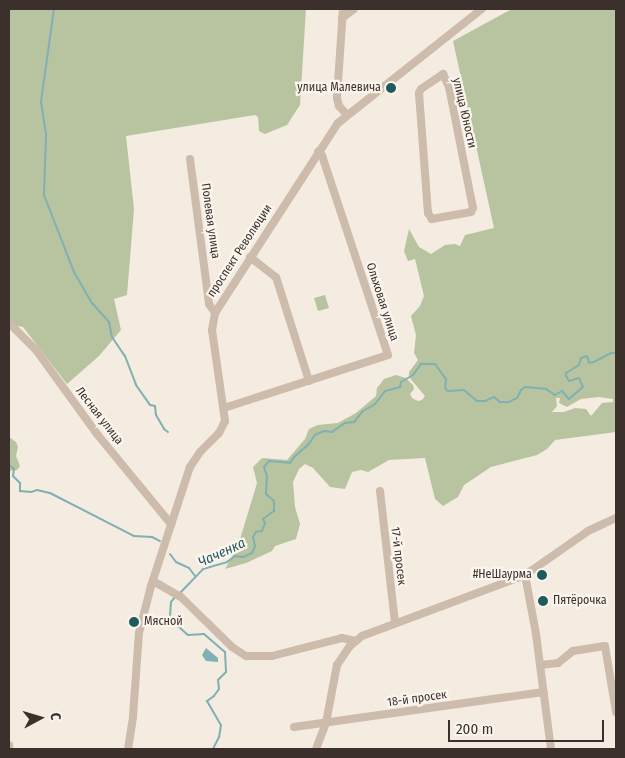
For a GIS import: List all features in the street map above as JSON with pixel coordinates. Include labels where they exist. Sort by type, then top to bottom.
[{"type":"street","points":[[343,9],[337,98],[339,106],[347,115]]},
{"type":"street","points":[[342,18],[354,9]]},
{"type":"street","name":"проспект Революции","points":[[128,749],[133,716],[139,633],[153,581],[190,467],[194,459],[222,427],[224,408],[212,330],[215,313],[250,256],[338,123],[482,9]]},
{"type":"street","name":"улица Юности","points":[[443,74],[449,87],[472,210],[432,219],[428,213],[427,189],[419,93],[421,89],[443,74]]},
{"type":"street","name":"Ольховая улица","points":[[224,408],[388,355],[322,156],[318,151]]},
{"type":"street","name":"Полевая улица","points":[[190,159],[208,304],[215,313]]},
{"type":"street","points":[[250,256],[276,276],[309,381]]},
{"type":"street","name":"Лесная улица","points":[[9,323],[36,350],[97,434],[172,524]]},
{"type":"street","name":"17-й просек","points":[[380,492],[395,622]]},
{"type":"street","points":[[316,749],[326,723],[337,665],[356,641],[369,632],[525,575],[588,531],[616,518]]},
{"type":"street","points":[[525,575],[540,665],[551,749]]},
{"type":"street","points":[[153,581],[174,591],[232,647],[246,656],[272,656],[342,638],[356,641]]},
{"type":"street","points":[[540,665],[558,663],[573,651],[604,646],[616,712]]},
{"type":"street","name":"18-й просек","points":[[294,727],[544,692]]},
{"type":"green space","points":[[9,9],[306,9],[300,105],[287,125],[265,134],[259,131],[258,117],[255,115],[126,136],[134,209],[127,295],[114,299],[121,330],[99,356],[67,384],[23,327],[17,326],[9,319]]},
{"type":"green space","points":[[512,9],[616,9],[616,432],[555,440],[547,449],[537,455],[491,467],[464,485],[458,497],[443,506],[435,499],[425,458],[389,460],[368,472],[361,470],[352,472],[345,489],[330,487],[313,468],[305,464],[299,469],[293,482],[295,507],[300,524],[296,539],[275,546],[272,551],[246,563],[225,569],[238,546],[257,483],[253,467],[262,458],[287,460],[305,439],[309,429],[318,425],[338,423],[356,413],[376,396],[377,388],[384,379],[396,375],[406,378],[413,385],[414,389],[410,394],[412,398],[418,401],[422,400],[425,396],[409,377],[409,372],[418,360],[414,353],[416,335],[411,316],[420,306],[424,296],[415,259],[408,261],[404,251],[409,229],[419,247],[431,254],[445,245],[455,244],[460,246],[465,235],[494,228],[453,41]],"holes":[[[599,397],[613,399],[613,402],[602,403],[591,416],[586,409],[575,408],[564,412],[552,412],[557,406],[556,398],[560,398],[559,403],[567,407],[581,399]]]},
{"type":"green space","points":[[325,295],[329,308],[318,311],[314,298]]},
{"type":"green space","points":[[9,437],[16,442],[18,447],[16,456],[20,466],[17,470],[9,471]]},
{"type":"water","points":[[206,648],[218,658],[218,662],[206,661],[202,655]]},
{"type":"waterway","points":[[54,9],[41,102],[46,135],[44,195],[74,272],[92,303],[109,322],[112,337],[125,356],[136,385],[150,405],[155,406],[156,415],[164,429],[168,432]]},
{"type":"waterway","name":"Чаченка","points":[[179,594],[203,569],[227,562],[235,556],[243,557],[252,553],[255,546],[253,537],[256,532],[262,531],[265,523],[263,519],[274,511],[274,501],[266,494],[267,476],[264,467],[269,461],[290,463],[315,435],[324,431],[332,432],[345,423],[354,422],[363,411],[375,404],[385,391],[400,387],[401,382],[413,375],[421,364],[435,364],[446,379],[445,388],[448,391],[464,390],[477,401],[485,401],[494,397],[500,402],[509,402],[517,398],[525,387],[546,389],[555,395],[562,391],[569,399],[583,387],[579,378],[569,381],[566,373],[579,365],[581,358],[587,356],[589,363],[611,353],[616,353]]},
{"type":"waterway","points":[[9,465],[14,469],[13,476],[20,483],[20,491],[31,492],[37,490],[50,493],[134,536],[152,537],[160,541]]},
{"type":"waterway","points":[[170,554],[176,562],[189,568],[195,576]]},
{"type":"waterway","name":"Чаченка","points":[[175,597],[171,602],[170,617],[179,627],[188,635],[204,634],[225,652],[226,672],[218,680],[219,689],[207,701],[221,725],[219,737],[213,749]]},
{"type":"place","name":"улица Малевича","points":[[391,88]]},
{"type":"place","name":"#НеШаурма","points":[[542,575]]},
{"type":"place","name":"Пятёрочка","points":[[543,601]]},
{"type":"place","name":"Мясной","points":[[134,622]]}]
